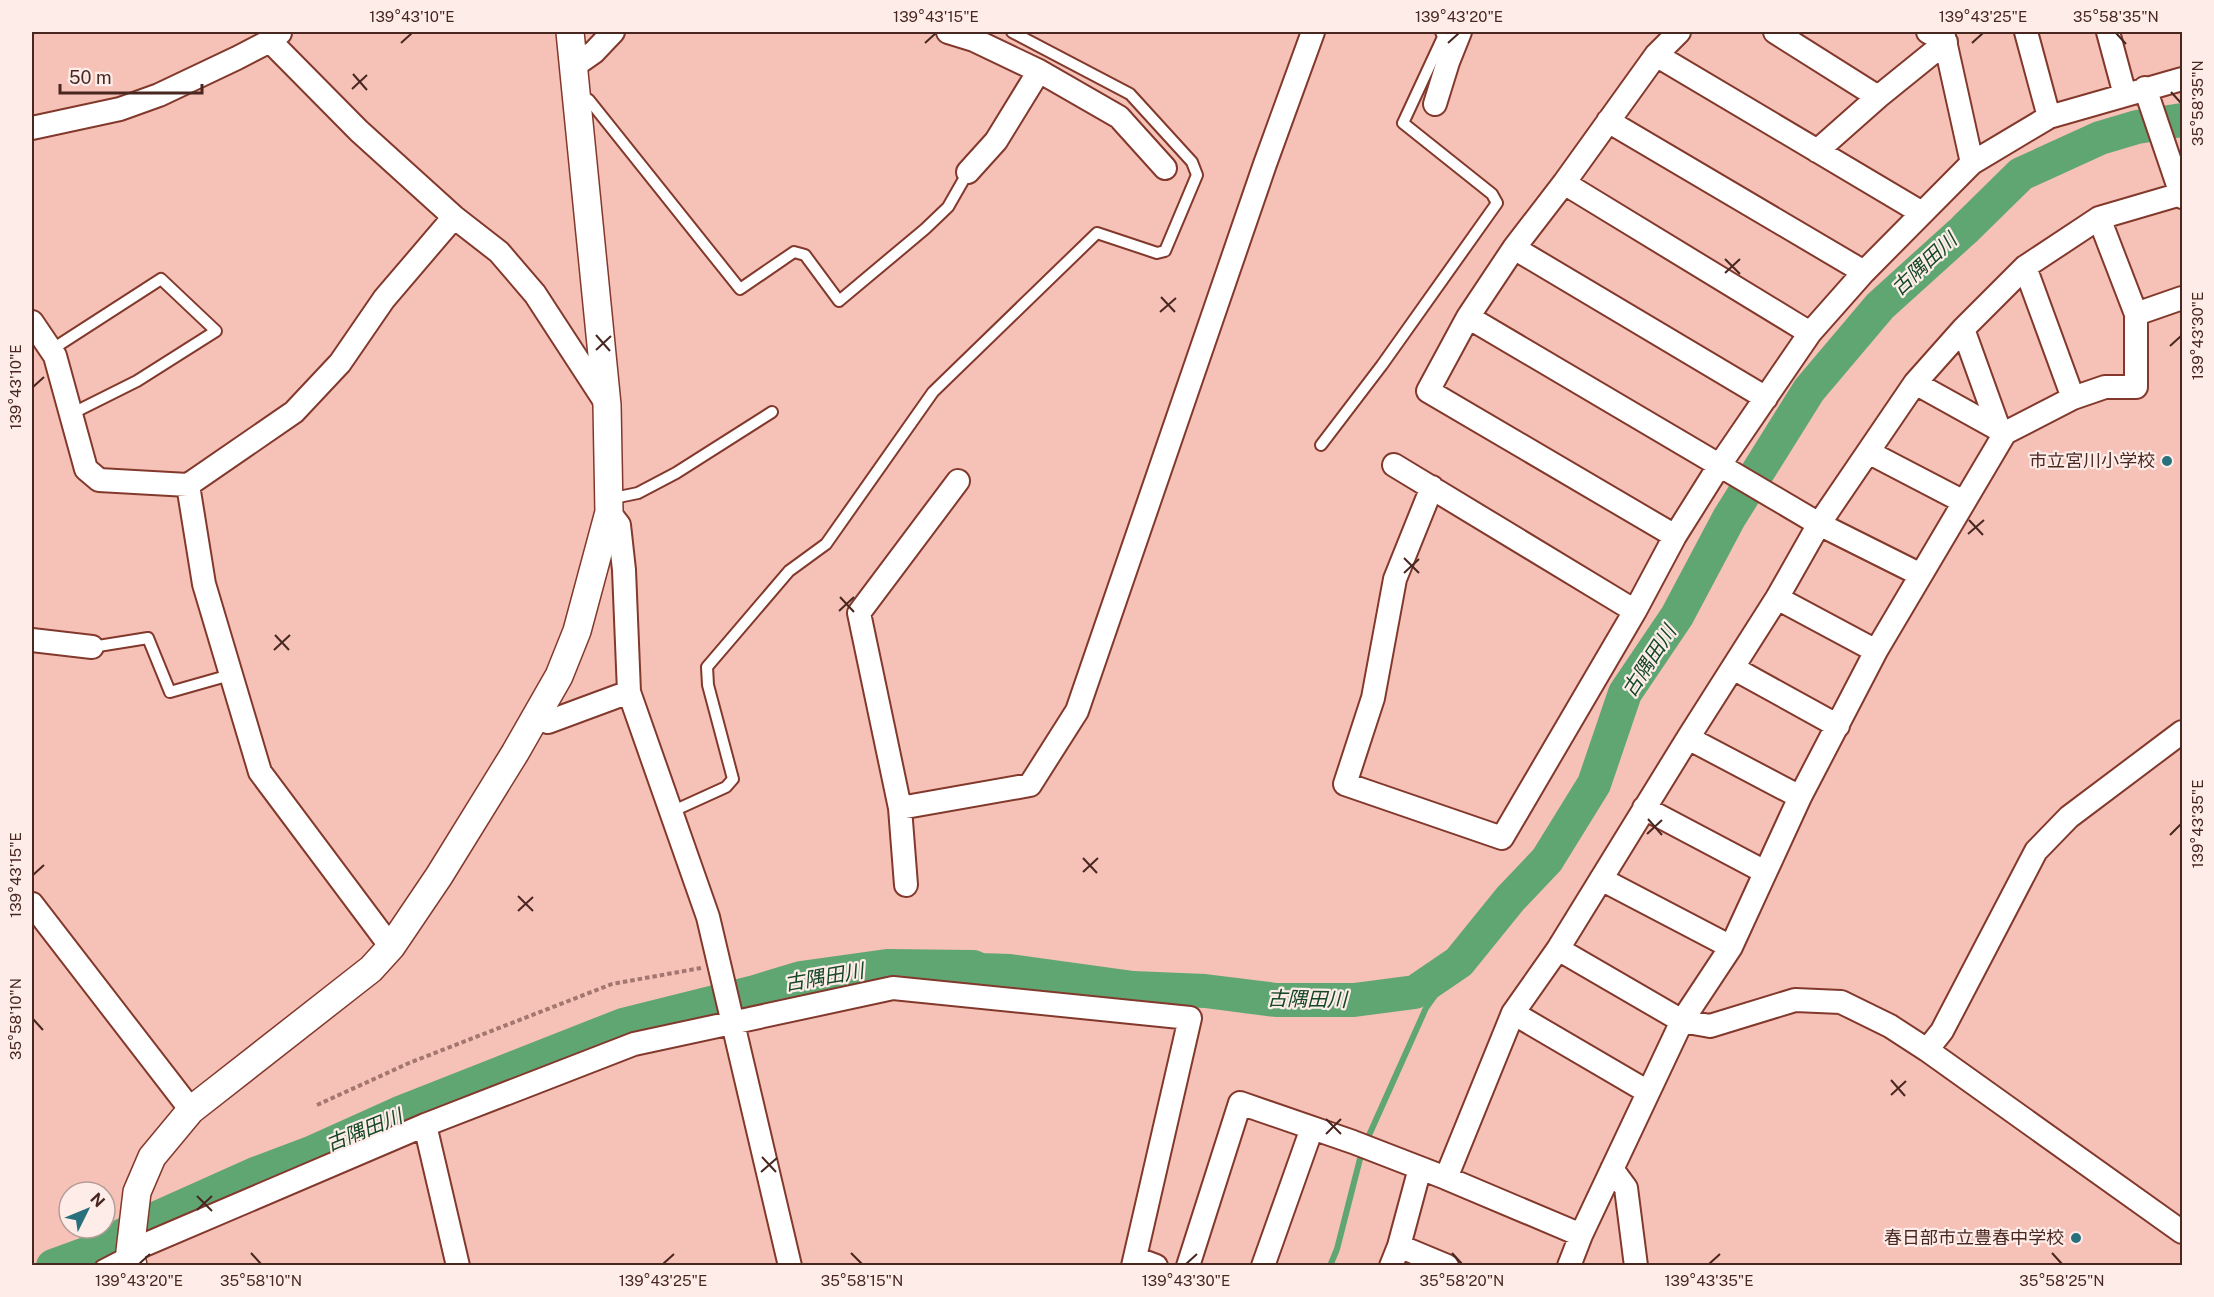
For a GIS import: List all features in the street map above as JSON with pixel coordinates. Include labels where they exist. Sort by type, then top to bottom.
[{"type":"street","points":[[570,32],[607,405],[609,505],[577,631],[559,676],[535,718],[439,876],[391,947],[371,969],[191,1110],[152,1157],[137,1192],[131,1258],[425,1125],[634,1044],[893,988],[1190,1018],[1141,1263]]},
{"type":"street","points":[[575,79],[594,52],[613,32]]},
{"type":"street","points":[[948,32],[974,40],[1039,71],[1119,117],[1166,168]]},
{"type":"street","points":[[900,808],[1030,785],[1077,711],[1261,176],[1313,32]]},
{"type":"street","points":[[1435,104],[1460,32]]},
{"type":"street","points":[[1674,536],[1428,391],[1468,317],[1514,248],[1656,55],[1679,32]]},
{"type":"street","points":[[1774,32],[1878,97]]},
{"type":"street","points":[[2026,32],[2049,117]]},
{"type":"street","points":[[1446,1178],[1513,1013],[1558,949],[1777,598],[1819,524],[1914,383],[1963,329],[2025,267],[2099,218],[2182,195],[2108,32]]},
{"type":"street","points":[[1817,151],[1878,97],[1939,35]]},
{"type":"street","points":[[1939,35],[1972,163]]},
{"type":"street","points":[[32,128],[120,109],[159,95],[276,36],[359,131],[454,217],[499,252],[536,294],[607,405]]},
{"type":"street","points":[[1656,55],[1922,213]]},
{"type":"street","points":[[968,172],[996,141],[1039,71]]},
{"type":"street","points":[[1432,487],[1395,579],[1373,698],[1345,784],[1502,838],[1635,610],[1674,536],[1724,468],[1766,398],[1810,333],[1864,272],[1972,163],[2049,117],[2182,79]]},
{"type":"street","points":[[1608,121],[1864,272]]},
{"type":"street","points":[[1564,183],[1810,333]]},
{"type":"street","points":[[32,322],[55,356],[86,469],[99,480],[188,485],[294,412],[340,363],[384,299],[454,217]]},
{"type":"street","points":[[1569,1266],[1581,1235],[1682,1021],[1731,947],[1800,797],[1876,651],[1964,502],[2002,431],[2073,398],[2105,387],[2136,387],[2136,314],[2099,218]]},
{"type":"street","points":[[1514,248],[1766,398]]},
{"type":"street","points":[[2025,267],[2073,398]]},
{"type":"street","points":[[2136,314],[2182,298]]},
{"type":"street","points":[[1468,317],[1819,524],[1921,576]]},
{"type":"street","points":[[1963,329],[2002,431]]},
{"type":"street","points":[[1914,383],[2002,431]]},
{"type":"street","points":[[1868,452],[1964,502]]},
{"type":"street","points":[[1394,465],[1635,610]]},
{"type":"street","points":[[906,885],[900,808],[859,613],[958,481]]},
{"type":"street","points":[[188,485],[204,584],[260,772],[391,947]]},
{"type":"street","points":[[609,505],[619,525],[624,570],[629,692],[708,917],[790,1266]]},
{"type":"street","points":[[1777,598],[1876,651]]},
{"type":"street","points":[[32,640],[92,647]]},
{"type":"street","points":[[1733,668],[1838,726]]},
{"type":"street","points":[[535,718],[548,722],[629,692]]},
{"type":"street","points":[[1927,1050],[1942,1031],[2036,851],[2069,817],[2182,732]]},
{"type":"street","points":[[1688,738],[1800,797]]},
{"type":"street","points":[[1644,808],[1766,872]]},
{"type":"street","points":[[1601,879],[1731,947]]},
{"type":"street","points":[[32,904],[191,1110]]},
{"type":"street","points":[[1558,949],[1682,1021],[1710,1026],[1796,1000],[1840,1002],[1890,1026],[1927,1050],[2182,1232]]},
{"type":"street","points":[[1513,1013],[1648,1092]]},
{"type":"street","points":[[1188,1266],[1240,1103],[1420,1167],[1581,1235]]},
{"type":"street","points":[[425,1125],[458,1266]]},
{"type":"street","points":[[1263,1266],[1312,1128]]},
{"type":"street","points":[[1420,1167],[1395,1256],[1447,1266]]},
{"type":"street","points":[[1612,1169],[1626,1188],[1636,1266]]},
{"type":"lane","points":[[671,812],[726,787],[733,779],[708,685],[707,667],[789,571],[826,544],[933,392],[1097,233],[1157,253],[1165,251],[1170,240],[1197,175],[1192,162],[1130,94],[1012,32]]},
{"type":"lane","points":[[1320,445],[1382,365],[1497,203],[1492,194],[1403,123],[1443,37],[1441,32]]},
{"type":"lane","points":[[575,79],[589,100],[740,289],[794,252],[805,255],[839,301],[948,207],[968,172]]},
{"type":"lane","points":[[51,350],[161,279],[216,331],[137,381],[71,414]]},
{"type":"lane","points":[[609,505],[676,473],[772,412]]},
{"type":"lane","points":[[92,647],[148,638],[170,692],[230,675]]},
{"type":"lane","points":[[101,1266],[131,1258]]},
{"type":"path","points":[[317,1105],[409,1063],[612,984],[720,964]]},
{"type":"waterway","name":"古隅田川","points":[[53,1266],[86,1254],[159,1217],[255,1174],[311,1153],[402,1112],[623,1025],[801,978],[887,966],[973,967],[980,970],[1010,971],[1133,988],[1205,991],[1276,1000],[1354,1000],[1415,992],[1459,962],[1510,899],[1547,860],[1594,784],[1625,693],[1677,616],[1729,518],[1809,390],[1880,306],[1964,230],[2021,174],[2100,138],[2137,127],[2182,120]]},
{"type":"waterway","points":[[1366,1142],[1426,1008],[1459,962]]},
{"type":"waterway","points":[[1330,1266],[1337,1249],[1362,1151]]},
{"type":"place","name":"市立宮川小学校","points":[[2167,461]]},
{"type":"place","name":"春日部市立豊春中学校","points":[[2076,1238]]}]
